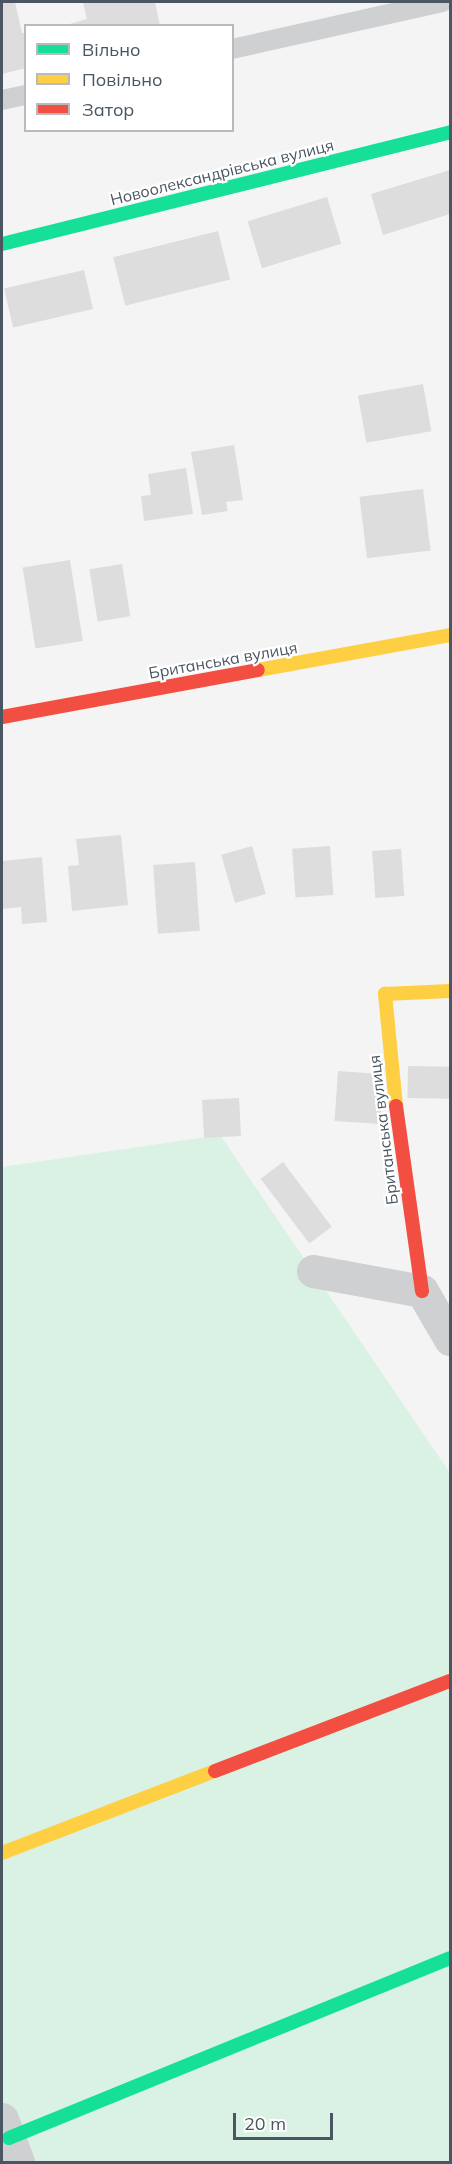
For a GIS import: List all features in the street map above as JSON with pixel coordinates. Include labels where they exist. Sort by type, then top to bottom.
[{"type":"street","name":"Новоолександрівська вулиця","points":[[2,244],[450,132]]},
{"type":"street","name":"Британська вулиця","points":[[2,717],[450,635]]},
{"type":"street","name":"Британська вулиця","points":[[422,1291],[400,1143],[385,994],[450,991]]},
{"type":"street","points":[[313,1271],[422,1291],[450,1340]]},
{"type":"street","points":[[2,1853],[450,1681]]},
{"type":"street","points":[[9,2140],[450,1958]]},
{"type":"lane","points":[[234,49],[443,2]]},
{"type":"lane","points":[[2,100],[24,95]]},
{"type":"green space","points":[[220,1135],[450,1473],[450,2162],[2,2162],[2,1167]]},
{"type":"building","points":[[2,2],[15,2],[22,33],[24,33],[24,68],[2,74]]},
{"type":"building","points":[[83,2],[155,2],[160,24],[70,24],[87,19]]},
{"type":"building","points":[[450,170],[450,214],[383,235],[371,194]]},
{"type":"building","points":[[327,197],[341,244],[262,268],[248,221]]},
{"type":"building","points":[[218,231],[230,280],[125,306],[113,257]]},
{"type":"building","points":[[84,270],[93,309],[13,327],[4,288]]},
{"type":"building","points":[[423,384],[431,431],[366,443],[358,395]]},
{"type":"building","points":[[234,445],[243,500],[226,502],[228,511],[202,515],[191,452]]},
{"type":"building","points":[[186,468],[193,514],[144,521],[141,496],[151,495],[148,474]]},
{"type":"building","points":[[423,489],[431,551],[367,558],[359,497]]},
{"type":"building","points":[[70,560],[83,641],[35,648],[23,568]]},
{"type":"building","points":[[122,564],[130,616],[98,622],[89,569]]},
{"type":"building","points":[[121,835],[128,905],[72,911],[68,866],[79,865],[76,839]]},
{"type":"building","points":[[252,846],[266,894],[235,903],[221,855]]},
{"type":"building","points":[[330,846],[333,895],[296,898],[292,849]]},
{"type":"building","points":[[401,849],[404,896],[375,898],[372,851]]},
{"type":"building","points":[[42,857],[47,922],[22,924],[21,907],[2,909],[2,861]]},
{"type":"building","points":[[195,862],[200,931],[158,934],[153,865]]},
{"type":"building","points":[[408,1066],[450,1067],[449,1099],[407,1098]]},
{"type":"building","points":[[338,1071],[384,1074],[380,1124],[335,1121]]},
{"type":"building","points":[[239,1098],[241,1136],[204,1138],[202,1100]]},
{"type":"building","points":[[283,1162],[332,1227],[309,1244],[261,1179]]},
{"type":"traffic: fast","points":[[2,244],[450,132]]},
{"type":"traffic: fast","points":[[9,2138],[450,1958]]},
{"type":"traffic: slow","points":[[258,670],[450,635]]},
{"type":"traffic: slow","points":[[396,1106],[385,994],[450,991]]},
{"type":"traffic: slow","points":[[2,1853],[215,1771]]},
{"type":"traffic: jam","points":[[2,717],[258,670]]},
{"type":"traffic: jam","points":[[396,1106],[422,1291]]},
{"type":"traffic: jam","points":[[215,1771],[450,1681]]}]
